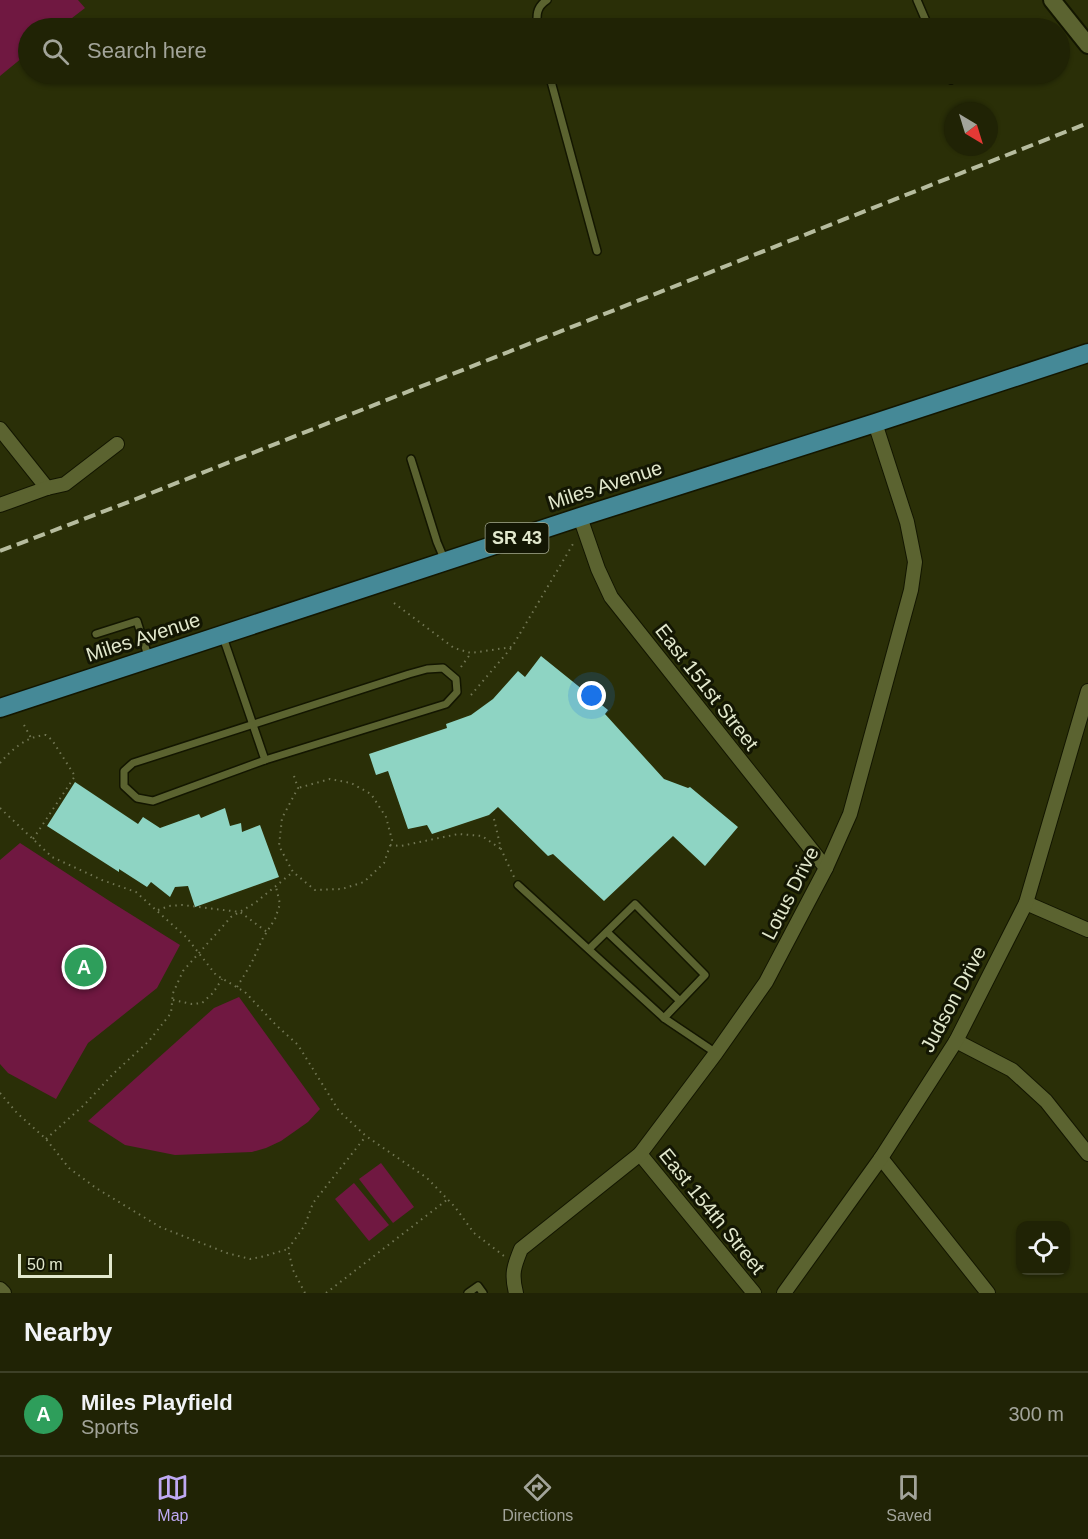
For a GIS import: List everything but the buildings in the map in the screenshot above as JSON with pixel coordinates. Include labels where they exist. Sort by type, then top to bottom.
[{"type":"main road","name":"Miles Avenue","points":[[0,708],[1088,353]]},
{"type":"street","points":[[1053,0],[1067,18]]},
{"type":"street","points":[[1070,22],[1088,45]]},
{"type":"street","name":"Lotus Drive","points":[[516,1293],[513,1267],[521,1249],[640,1154],[766,982],[826,868],[849,814],[911,590],[915,562],[907,522],[875,423]]},
{"type":"street","points":[[0,429],[47,488]]},
{"type":"street","points":[[0,505],[64,484],[117,444]]},
{"type":"street","name":"East 151st Street","points":[[580,517],[598,569],[611,597],[826,868]]},
{"type":"street","name":"Judson Drive","points":[[784,1293],[880,1158],[956,1041],[1026,903],[1085,711],[1088,691]]},
{"type":"street","points":[[1026,903],[1088,930]]},
{"type":"street","points":[[956,1041],[1012,1070],[1047,1101],[1088,1154]]},
{"type":"street","name":"East 154th Street","points":[[640,1154],[754,1293]]},
{"type":"street","points":[[880,1158],[988,1293]]},
{"type":"street","points":[[0,1289],[3,1293]]},
{"type":"lane","points":[[537,18],[537,11],[547,0]]},
{"type":"lane","points":[[916,0],[924,18]]},
{"type":"lane","points":[[552,84],[597,251]]},
{"type":"lane","points":[[411,459],[445,561]]},
{"type":"lane","points":[[96,634],[137,621],[149,659]]},
{"type":"lane","points":[[222,635],[265,760]]},
{"type":"lane","points":[[426,669],[443,669],[456,679],[458,692],[446,704],[265,760],[153,801],[137,798],[124,786],[124,771],[133,763],[426,669]]},
{"type":"lane","points":[[518,885],[664,1018],[716,1053]]},
{"type":"lane","points":[[589,949],[635,904],[705,975],[664,1018]]},
{"type":"lane","points":[[607,932],[680,1001]]},
{"type":"lane","points":[[468,1293],[478,1286],[483,1293]]},
{"type":"path","points":[[471,695],[512,647],[573,544]]},
{"type":"path","points":[[394,603],[454,648],[471,653],[512,647]]},
{"type":"path","points":[[461,667],[471,653]]},
{"type":"path","points":[[24,725],[31,738]]},
{"type":"path","points":[[0,763],[8,753],[31,738],[46,735],[52,740],[75,776],[33,840]]},
{"type":"path","points":[[294,776],[298,788]]},
{"type":"path","points":[[330,779],[351,783],[371,794],[386,817],[392,840],[390,845],[384,862],[364,882],[342,889],[315,890],[293,872],[279,846],[282,818],[298,788],[330,779]]},
{"type":"path","points":[[0,808],[52,857],[102,880],[136,892],[187,938],[216,975],[245,992],[298,1045],[339,1111],[366,1136],[427,1178],[455,1207],[474,1233],[504,1256]]},
{"type":"path","points":[[494,819],[501,849],[518,885]]},
{"type":"path","points":[[390,845],[402,846],[458,834],[482,836],[501,849]]},
{"type":"path","points":[[46,1139],[84,1105],[148,1041],[171,1013],[173,993],[183,971],[231,917],[255,903],[293,872]]},
{"type":"path","points":[[237,987],[275,919],[280,904],[276,887]]},
{"type":"path","points":[[156,911],[169,906],[182,905],[240,912],[267,932]]},
{"type":"path","points":[[173,1000],[202,1004],[222,979]]},
{"type":"path","points":[[0,1094],[46,1139],[69,1168],[96,1188],[160,1227],[227,1253],[250,1259],[288,1249],[305,1225],[314,1203],[366,1136]]},
{"type":"path","points":[[326,1293],[448,1199]]},
{"type":"path","points":[[288,1249],[294,1270],[305,1293]]},
{"type":"shaded area","points":[[0,0],[78,0],[85,8],[72,18],[18,18],[18,61],[0,76]]},
{"type":"shaded area","points":[[20,843],[180,945],[157,988],[88,1043],[56,1099],[8,1073],[0,1064],[0,860]]},
{"type":"shaded area","points":[[239,997],[320,1109],[308,1122],[281,1141],[252,1152],[175,1155],[125,1145],[88,1121],[214,1008]]},
{"type":"shaded area","points":[[381,1163],[414,1207],[393,1223],[359,1179]]},
{"type":"shaded area","points":[[354,1183],[389,1225],[369,1241],[335,1199]]},
{"type":"railway","points":[[0,551],[1088,123]]},
{"type":"place","name":"Miles Playfield","points":[[84,967]]}]
